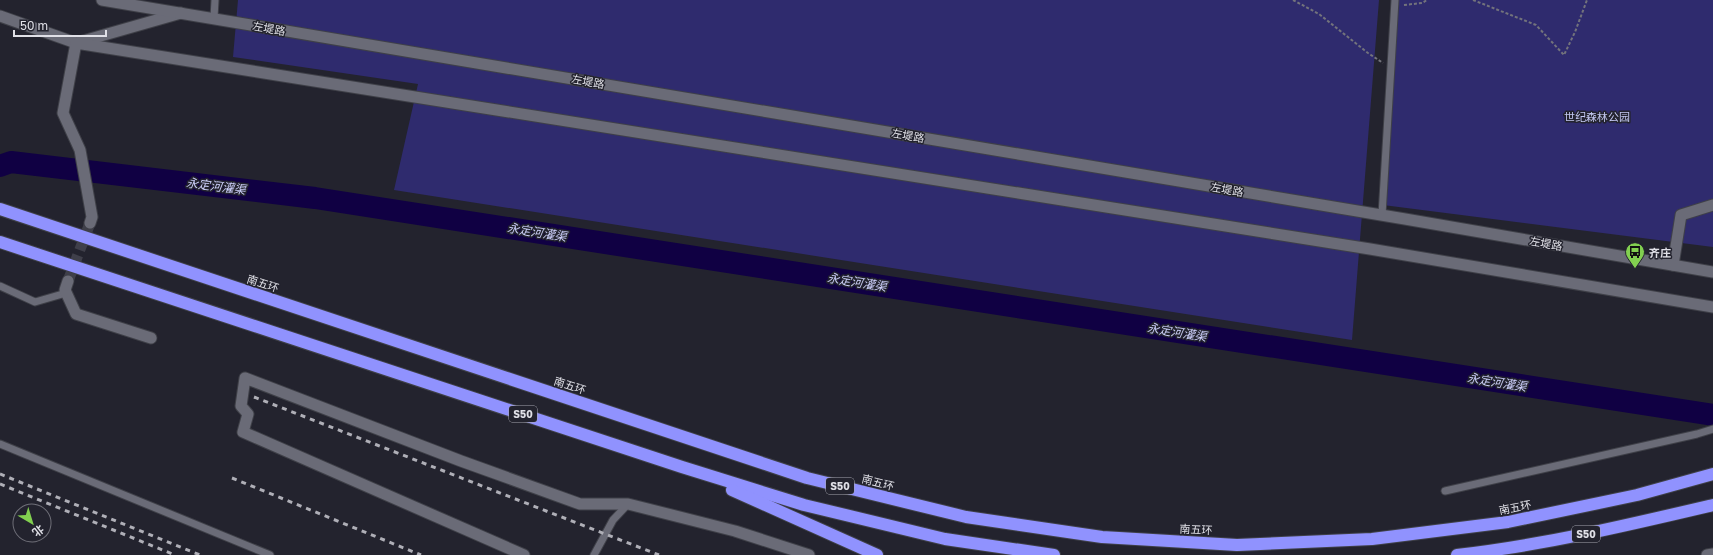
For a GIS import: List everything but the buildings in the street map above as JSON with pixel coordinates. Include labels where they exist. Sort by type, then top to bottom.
[{"type":"highway","name":"南五环","points":[[0,209],[807,478],[966,517],[1102,537],[1229,544],[1372,539],[1508,522],[1637,495],[1713,474]]},
{"type":"highway","name":"S50","points":[[0,242],[682,467],[804,505],[945,539],[1054,555]]},
{"type":"highway","points":[[682,467],[877,555]]},
{"type":"highway","name":"S50","points":[[1457,555],[1496,551],[1602,532],[1713,505]]},
{"type":"street","name":"左堤路","points":[[102,0],[1713,272]]},
{"type":"street","points":[[76,43],[181,13]]},
{"type":"street","points":[[0,16],[76,43],[1354,247],[1713,307]]},
{"type":"street","points":[[76,43],[63,113],[80,150],[92,217],[90,223]]},
{"type":"street","points":[[1673,265],[1681,215],[1713,205]]},
{"type":"street","points":[[68,281],[65,290],[76,314],[151,338]]},
{"type":"street","points":[[524,555],[243,432],[248,414],[241,406],[245,378],[461,461],[580,504],[628,504],[735,531],[809,555]]},
{"type":"street","points":[[1707,555],[1713,554]]},
{"type":"lane","points":[[214,18],[215,0]]},
{"type":"lane","points":[[1382,215],[1395,2]]},
{"type":"lane","points":[[0,286],[35,302],[66,293]]},
{"type":"lane","points":[[1446,491],[1697,434],[1713,429]]},
{"type":"lane","points":[[0,444],[270,555]]},
{"type":"lane","points":[[594,555],[613,520],[628,504]]},
{"type":"path","points":[[1293,0],[1319,14],[1368,53],[1391,67]]},
{"type":"path","points":[[1395,2],[1412,5],[1422,3],[1427,0]]},
{"type":"path","points":[[1473,0],[1536,25],[1564,55],[1575,32],[1587,0]]},
{"type":"green space","points":[[238,0],[1379,0],[1352,340],[394,190],[418,84],[233,57]]},
{"type":"green space","name":"世纪森林公园","points":[[1392,0],[1713,0],[1713,247],[1383,205]]},
{"type":"waterway","name":"永定河灌渠","points":[[0,166],[11,162],[315,198],[1713,415]]},
{"type":"tunnel","points":[[68,281],[90,223]]},
{"type":"railway","points":[[254,397],[659,555]]},
{"type":"railway","points":[[0,474],[200,555]]},
{"type":"railway","points":[[232,478],[421,555]]},
{"type":"railway","points":[[0,484],[175,555]]},
{"type":"place","name":"齐庄","points":[[1635,269]]}]
